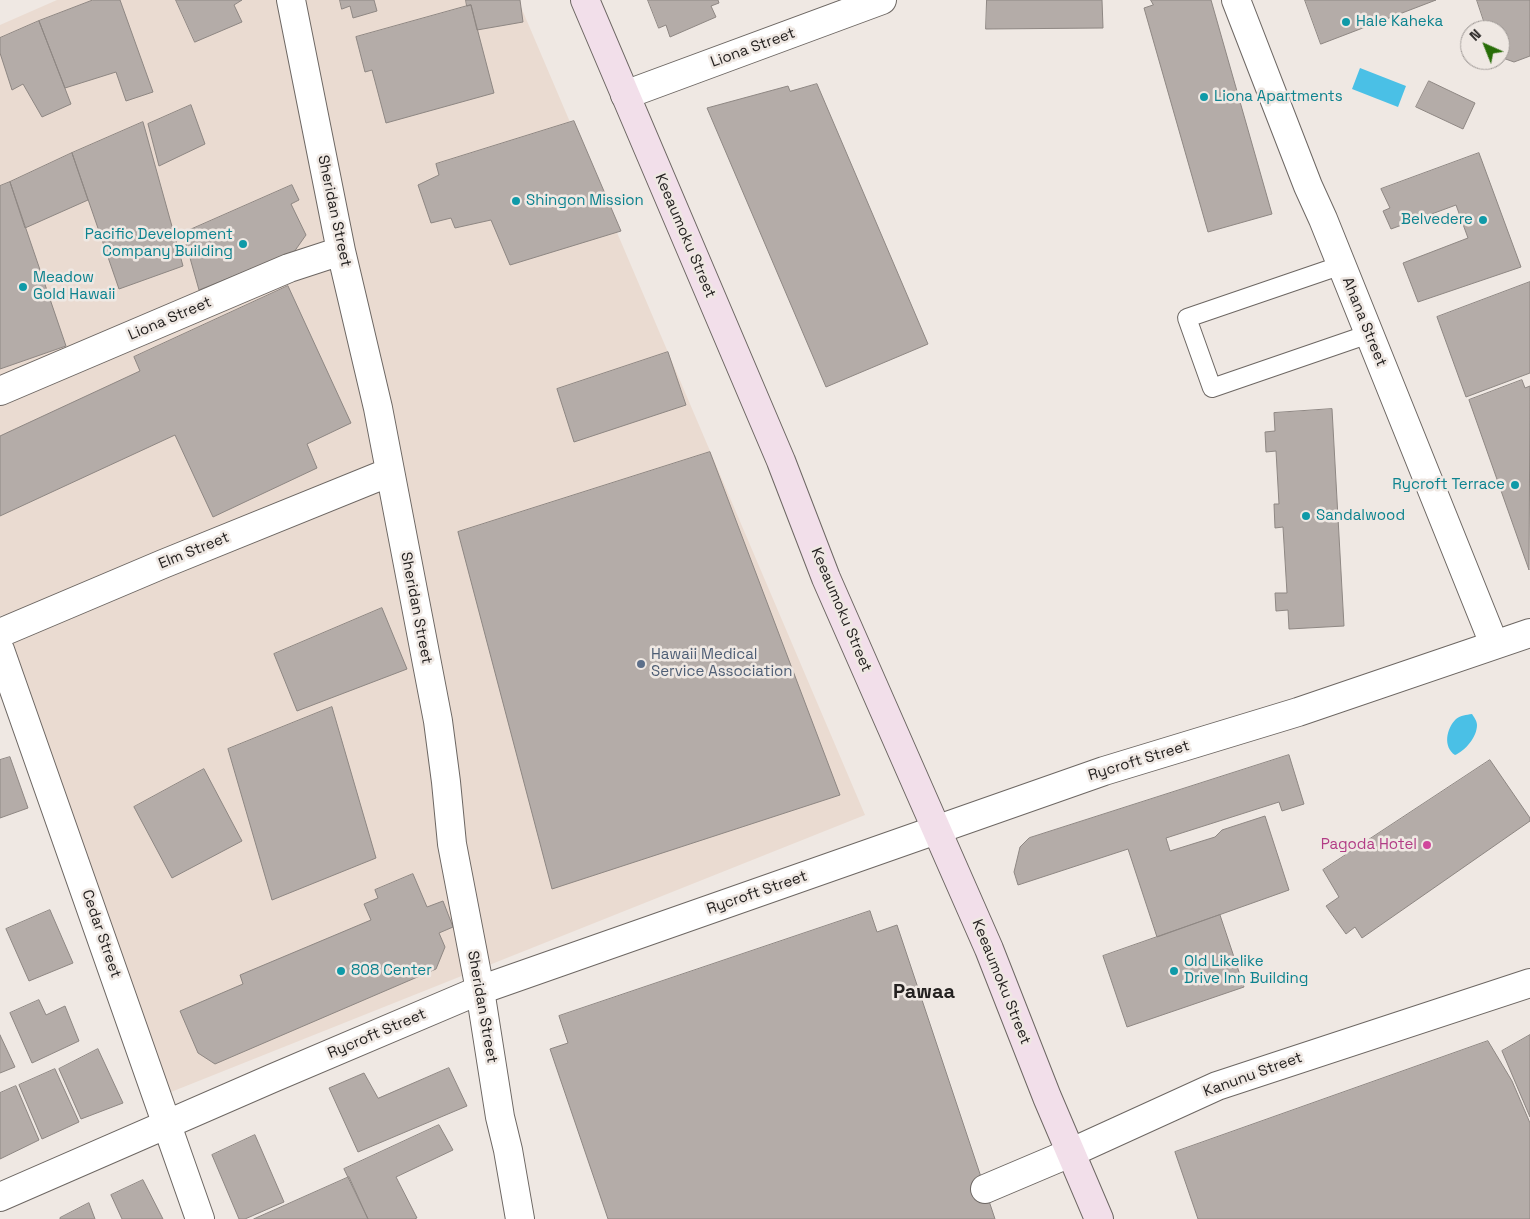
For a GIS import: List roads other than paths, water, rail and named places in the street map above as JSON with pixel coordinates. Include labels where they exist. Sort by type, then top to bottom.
[{"type":"main road","name":"Keeaumoku Street","points":[[585,0],[781,461],[826,578],[989,949],[1070,1153],[1099,1219]]},
{"type":"street","name":"Sheridan Street","points":[[291,0],[341,251],[378,408],[438,721],[452,844],[480,990],[500,1116],[520,1219]]},
{"type":"street","name":"Liona Street","points":[[625,95],[882,0]]},
{"type":"street","name":"Ahana Street","points":[[1236,0],[1308,186],[1342,265],[1494,644]]},
{"type":"street","name":"Liona Street","points":[[0,391],[289,268],[341,251]]},
{"type":"street","name":"Elm Street","points":[[0,633],[162,564],[390,472]]},
{"type":"street","name":"Rycroft Street","points":[[0,1198],[273,1078],[480,990],[1104,771],[1298,712],[1530,633]]},
{"type":"street","name":"Cedar Street","points":[[0,650],[200,1219]]},
{"type":"street","name":"Kanunu Street","points":[[985,1189],[1070,1153],[1216,1086],[1530,983]]},
{"type":"lane","points":[[1342,265],[1187,318],[1212,388],[1369,334]]},
{"type":"water","points":[[1360,68],[1406,86],[1398,107],[1352,89]]},
{"type":"water","points":[[1472,714],[1477,724],[1473,739],[1455,755],[1451,752],[1447,743],[1450,728],[1456,719]]},
{"type":"place","name":"Hale Kaheka","points":[[1346,22]]},
{"type":"place","name":"Liona Apartments","points":[[1204,97]]},
{"type":"place","name":"Shingon Mission","points":[[516,201]]},
{"type":"place","name":"Belvedere","points":[[1483,220]]},
{"type":"place","name":"Pacific Development Company Building","points":[[243,244]]},
{"type":"place","name":"Meadow Gold Hawaii","points":[[23,287]]},
{"type":"place","name":"Rycroft Terrace","points":[[1515,485]]},
{"type":"place","name":"Sandalwood","points":[[1306,516]]},
{"type":"place","name":"Hawaii Medical Service Association","points":[[641,664]]},
{"type":"place","name":"Pagoda Hotel","points":[[1427,845]]},
{"type":"place","name":"808 Center","points":[[341,971]]},
{"type":"place","name":"Old Likelike Drive Inn Building","points":[[1174,971]]},
{"type":"district","name":"Pawaa","points":[[924,993]]}]
